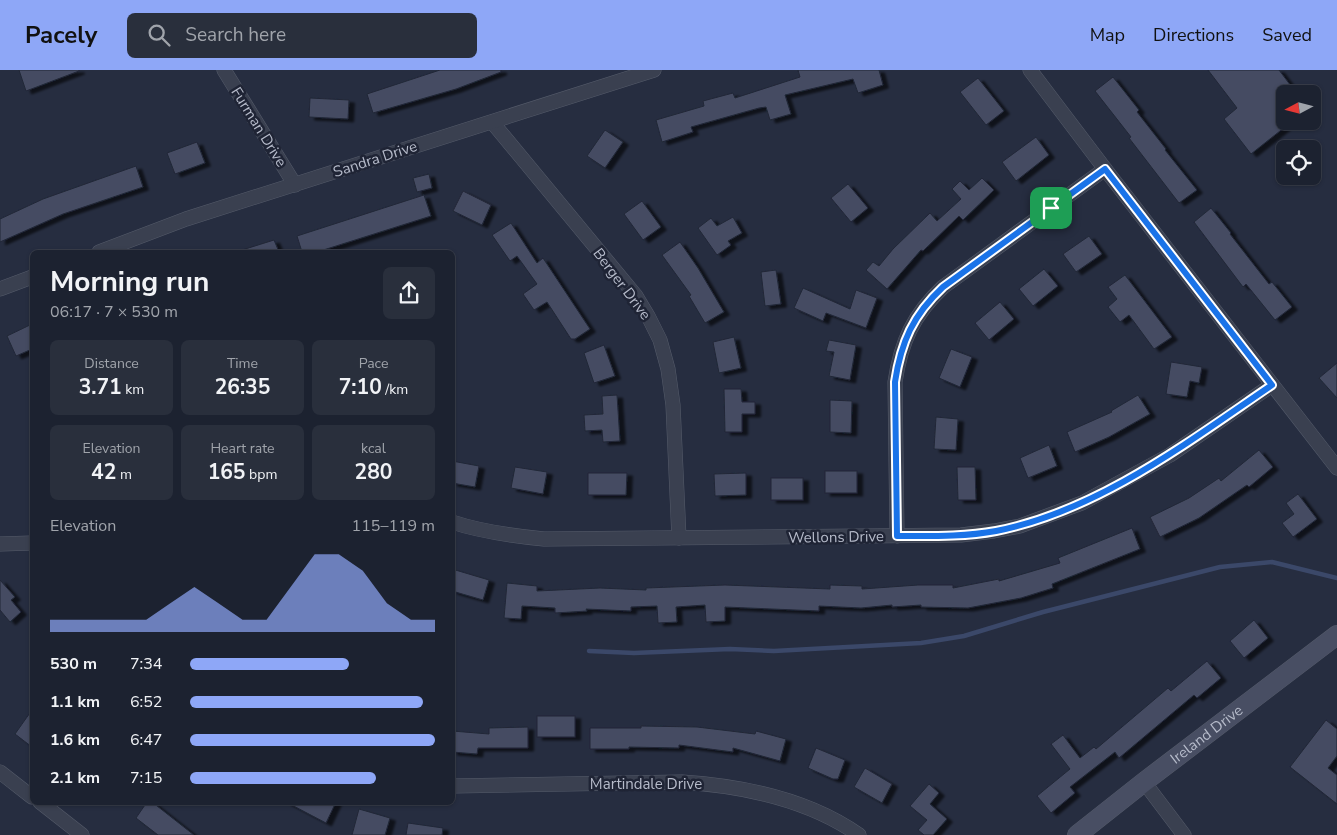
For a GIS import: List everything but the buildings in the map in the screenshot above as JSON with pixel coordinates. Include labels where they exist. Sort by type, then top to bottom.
[{"type":"main road","name":"Ireland Drive","points":[[1077,835],[1337,635]]},
{"type":"street","name":"Furman Drive","points":[[224,70],[295,185]]},
{"type":"street","name":"Sandra Drive","points":[[103,250],[186,219],[654,70]]},
{"type":"street","points":[[1030,70],[1337,468]]},
{"type":"street","name":"Berger Drive","points":[[492,122],[636,296],[660,340],[668,369],[673,404],[679,538]]},
{"type":"street","points":[[897,536],[895,382],[906,337],[917,317],[943,287],[1105,169]]},
{"type":"street","points":[[0,289],[30,278]]},
{"type":"street","name":"Wellons Drive","points":[[455,523],[491,532],[544,539],[897,536],[961,535],[994,532],[1039,520],[1082,503],[1170,455],[1272,385]]},
{"type":"street","points":[[0,544],[30,543]]},
{"type":"street","points":[[0,772],[30,795]]},
{"type":"street","name":"Martindale Drive","points":[[455,786],[682,782],[712,784],[751,790],[789,801],[823,815],[859,835]]},
{"type":"street","points":[[1144,782],[1184,835]]},
{"type":"street","points":[[44,805],[82,835]]},
{"type":"waterway","points":[[589,651],[634,653],[730,649],[774,651],[921,643],[964,636],[1043,612],[1220,567],[1272,562],[1337,578]]},
{"type":"route","points":[[1105,169],[1272,385],[1170,455],[1082,503],[1039,520],[994,532],[961,535],[897,536],[895,382],[899,359],[906,337],[917,317],[943,287],[1051,208],[1105,169]]}]
